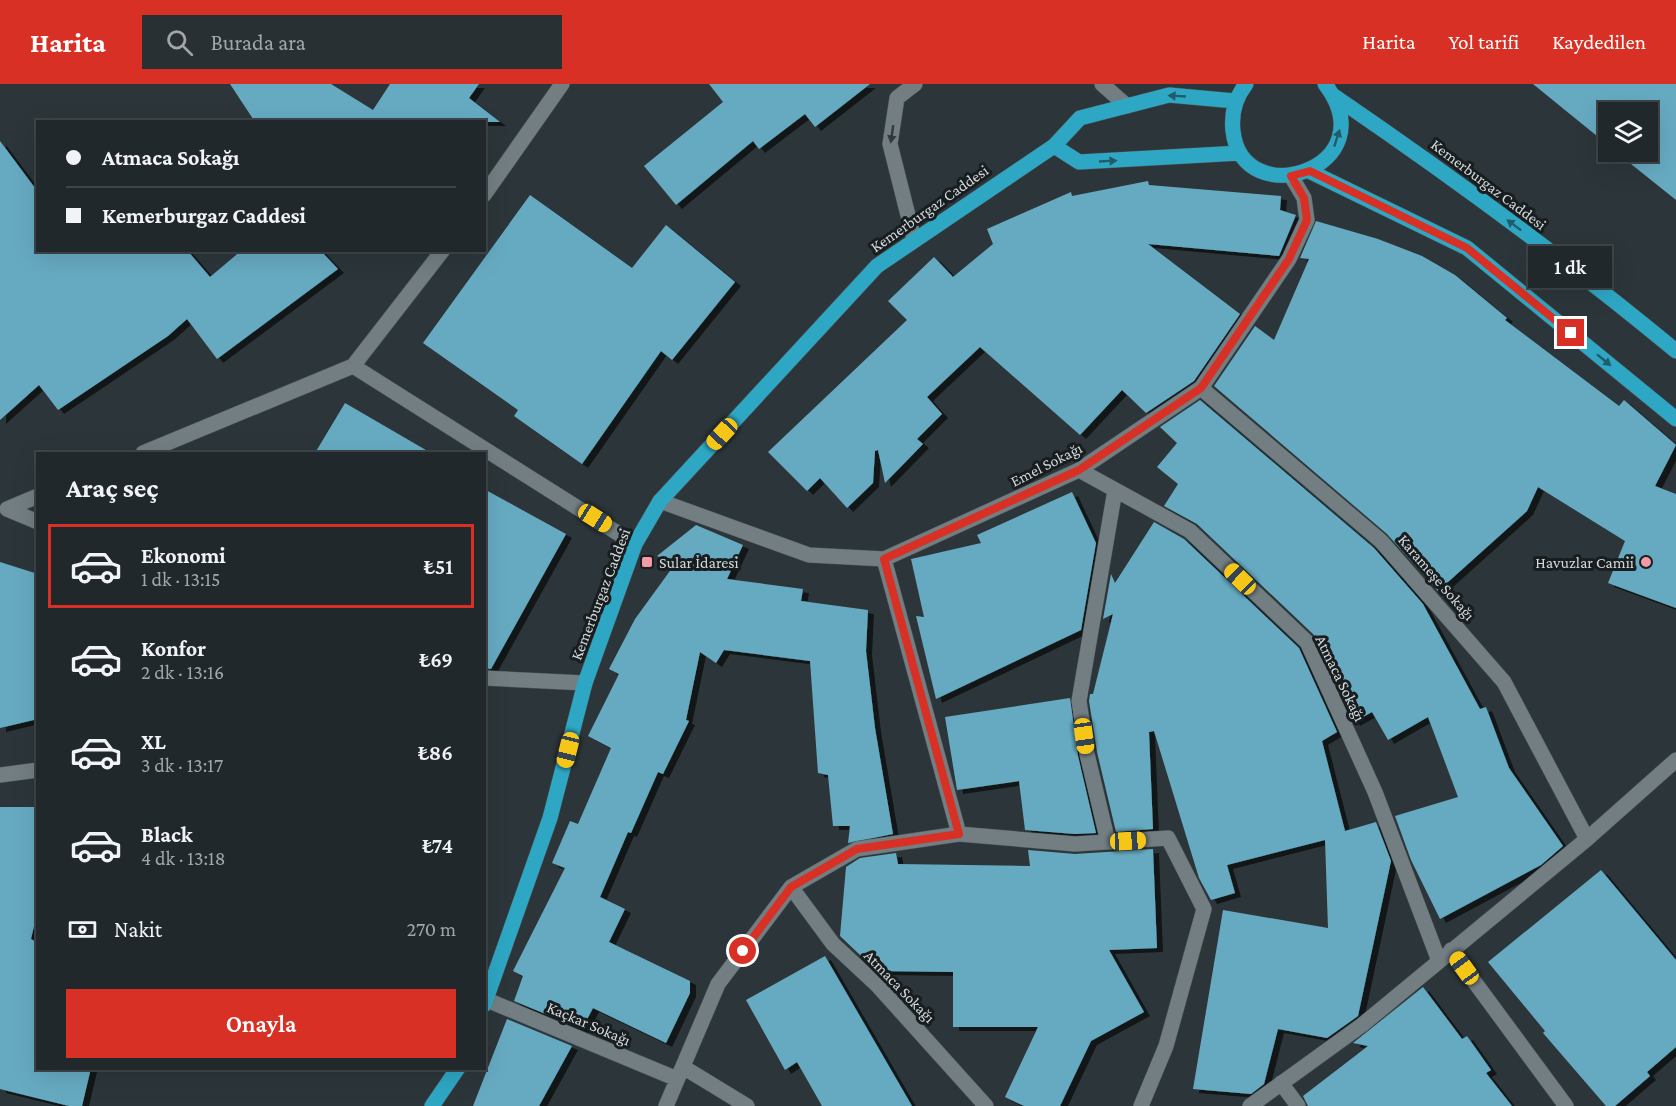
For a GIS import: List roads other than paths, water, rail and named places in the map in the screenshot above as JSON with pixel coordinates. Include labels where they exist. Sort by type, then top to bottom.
[{"type":"main road","points":[[1245,84],[1235,100],[1231,118],[1233,136],[1240,153],[1254,167],[1272,175],[1291,176],[1310,171],[1324,161],[1335,147],[1340,130],[1340,112],[1329,90]]},
{"type":"main road","name":"Kemerburgaz Caddesi","points":[[1329,90],[1425,158],[1606,293],[1676,351]]},
{"type":"main road","name":"Kemerburgaz Caddesi","points":[[486,1002],[550,819],[585,682],[635,544],[660,501],[877,266],[1054,146],[1080,118],[1169,95],[1235,100]]},
{"type":"main road","points":[[1054,146],[1079,162],[1240,153]]},
{"type":"main road","points":[[1310,171],[1467,248],[1676,419]]},
{"type":"main road","points":[[432,1106],[457,1070]]},
{"type":"street","points":[[486,192],[562,84]]},
{"type":"street","points":[[914,239],[890,144],[897,98],[915,84]]},
{"type":"street","points":[[1102,84],[1127,106]]},
{"type":"street","name":"Emel Sokağı","points":[[660,501],[808,555],[884,559],[1079,470],[1201,388],[1289,259],[1307,220],[1304,198],[1291,176]]},
{"type":"street","points":[[145,452],[353,366],[441,252]]},
{"type":"street","points":[[353,366],[635,544]]},
{"type":"street","name":"Karameşe Sokağı","points":[[1201,388],[1403,563],[1504,682],[1587,839]]},
{"type":"street","name":"Atmaca Sokağı","points":[[1079,470],[1190,531],[1306,642],[1375,792],[1438,961]]},
{"type":"street","points":[[1108,842],[1087,754],[1079,701],[1116,490]]},
{"type":"street","points":[[3,512],[36,497]]},
{"type":"street","points":[[3,512],[36,521]]},
{"type":"street","points":[[884,559],[959,834]]},
{"type":"street","points":[[486,678],[585,682]]},
{"type":"street","points":[[1250,1106],[1362,1025],[1587,839],[1676,760]]},
{"type":"street","points":[[0,775],[36,770]]},
{"type":"street","points":[[666,1106],[718,984],[791,887],[857,849],[959,834],[1076,844],[1168,838],[1204,909],[1167,1046],[1141,1106]]},
{"type":"street","name":"Atmaca Sokağı","points":[[791,887],[833,944],[877,985],[986,1106]]},
{"type":"street","points":[[1451,950],[1566,1106]]},
{"type":"street","name":"Kaçkar Sokağı","points":[[486,1002],[680,1073],[747,1106]]},
{"type":"street","points":[[1281,1083],[1298,1106]]},
{"type":"place","name":"Sular İdaresi","points":[[647,562]]},
{"type":"place","name":"Havuzlar Camii","points":[[1646,562]]}]
